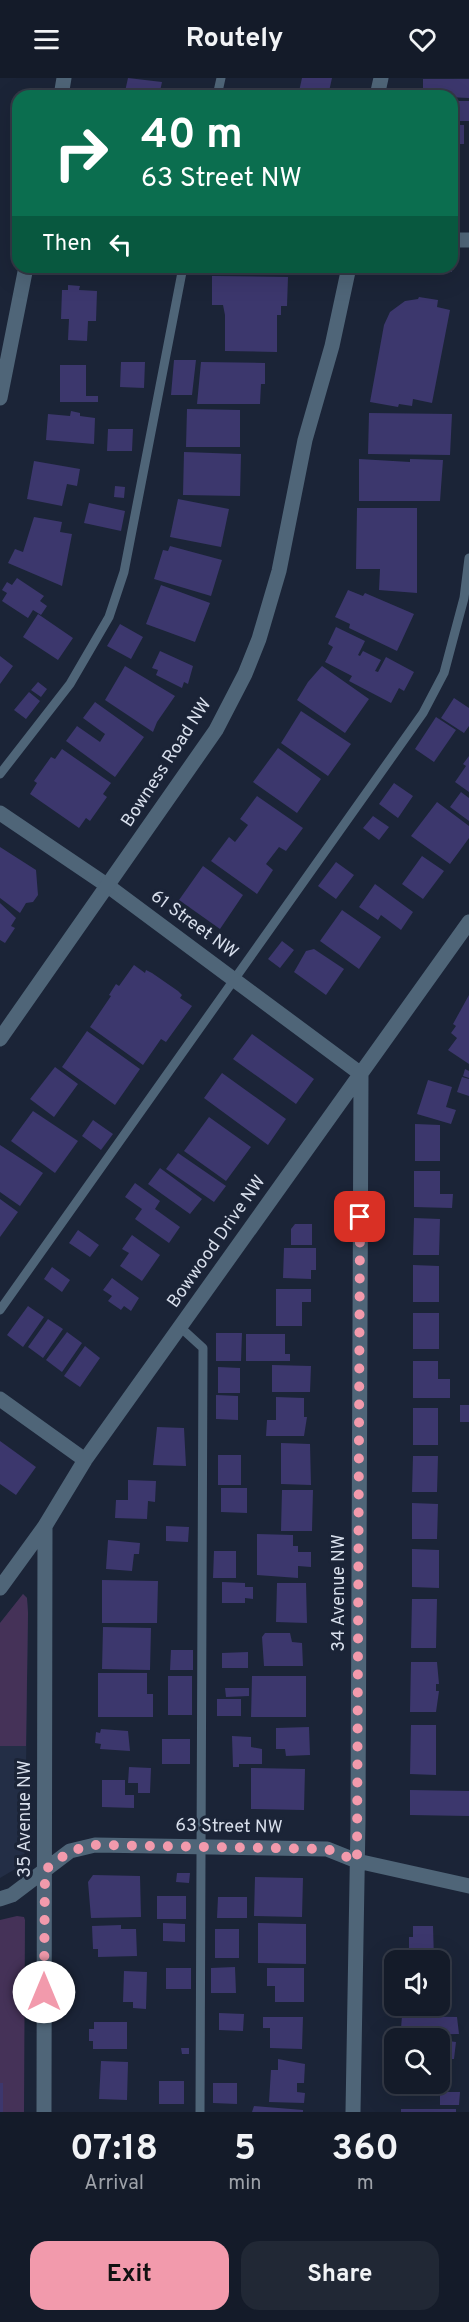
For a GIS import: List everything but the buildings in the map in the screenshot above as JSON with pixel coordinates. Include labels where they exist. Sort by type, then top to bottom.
[{"type":"street","points":[[0,398],[25,273]]},
{"type":"street","name":"Bowness Road NW","points":[[0,1039],[216,730],[260,639],[279,571],[305,440],[332,346],[348,273]]},
{"type":"street","name":"61 Street NW","points":[[0,813],[108,886],[361,1074]]},
{"type":"street","name":"Bowwood Drive NW","points":[[0,1588],[45,1526],[85,1460],[469,922]]},
{"type":"street","name":"34 Avenue NW","points":[[353,2112],[357,1861],[361,1074]]},
{"type":"street","points":[[0,1399],[85,1460]]},
{"type":"street","name":"35 Avenue NW","points":[[44,2112],[45,1526]]},
{"type":"street","name":"63 Street NW","points":[[0,1899],[12,1895],[70,1851],[95,1845],[327,1849],[357,1861],[469,1886]]},
{"type":"lane","points":[[0,774],[70,684],[109,617],[124,572],[182,273]]},
{"type":"lane","points":[[0,1310],[423,714],[444,673],[464,598],[469,558]]},
{"type":"lane","points":[[180,1327],[203,1347],[200,2112]]},
{"type":"shaded area","points":[[23,1594],[27,1598],[28,1613],[25,1851],[22,1865],[0,1878],[0,1623]]},
{"type":"shaded area","points":[[23,1594],[27,1598],[28,1613],[26,1746],[0,1746],[0,1623]]},
{"type":"shaded area","points":[[17,1916],[24,1917],[25,1920],[24,2112],[0,2112],[0,1920]]},
{"type":"route","points":[[44,1992],[45,1870],[70,1851],[95,1845],[327,1849],[357,1861],[360,1217]]}]
